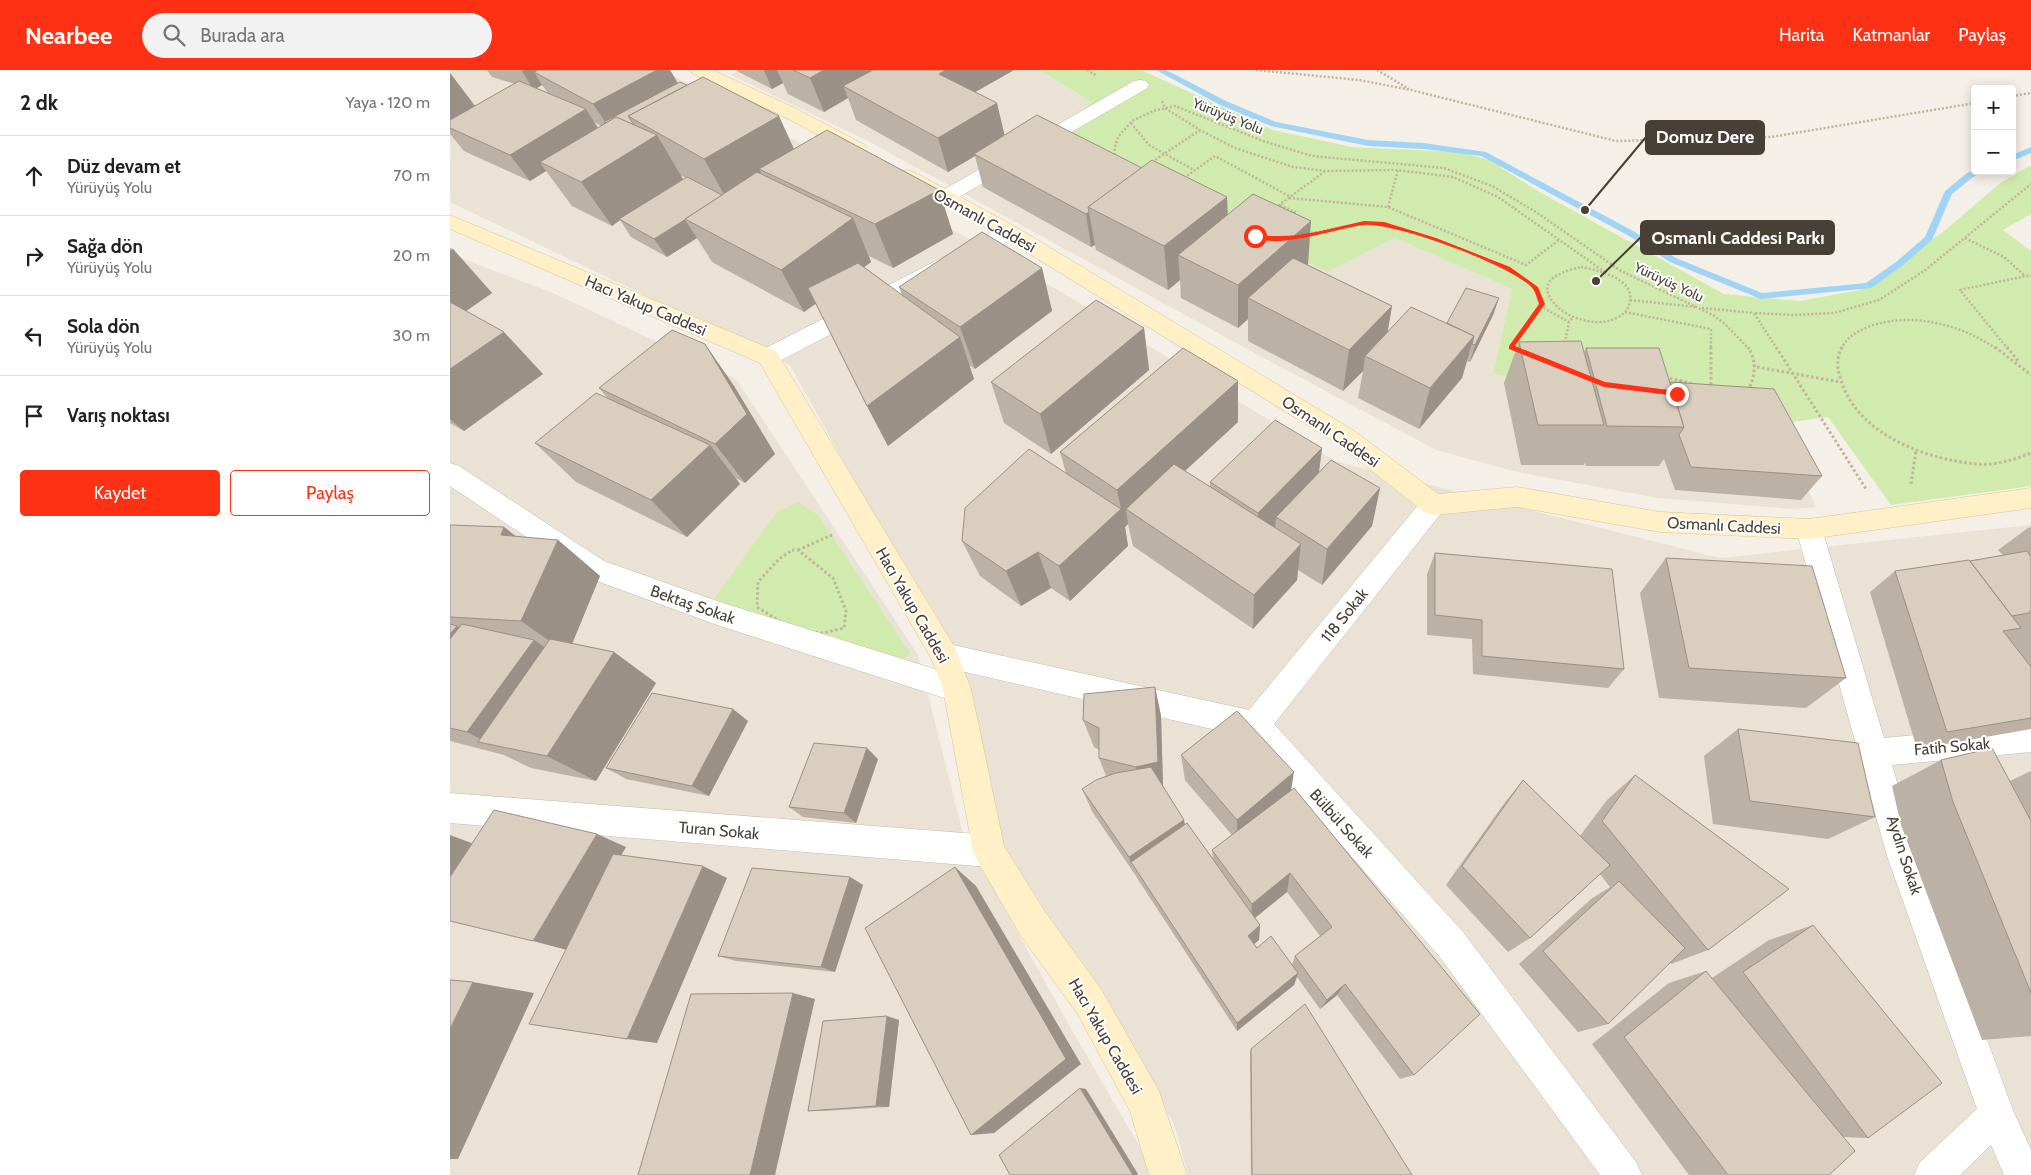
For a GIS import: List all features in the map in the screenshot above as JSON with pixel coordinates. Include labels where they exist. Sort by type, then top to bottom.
[{"type":"street","name":"Osmanlı Caddesi","points":[[698,70],[789,112],[1009,232],[1347,438],[1433,505],[1517,497],[1660,522],[1809,528],[2031,498]]},
{"type":"street","points":[[945,197],[1140,85]]},
{"type":"street","name":"Hacı Yakup Caddesi","points":[[450,221],[768,357],[944,654],[957,689],[989,851],[1033,924],[1089,1001],[1146,1104],[1168,1175]]},
{"type":"street","points":[[768,357],[1009,232]]},
{"type":"street","name":"Bektaş Sokak","points":[[450,472],[594,569],[720,614],[957,689]]},
{"type":"street","name":"118 Sokak","points":[[1255,726],[1433,505]]},
{"type":"street","name":"Aydın Sokak","points":[[1809,528],[1903,856],[1997,1115],[2023,1175]]},
{"type":"street","points":[[944,654],[1255,726]]},
{"type":"street","name":"Bülbül Sokak","points":[[1255,726],[1451,944],[1623,1175]]},
{"type":"street","name":"Fatih Sokak","points":[[1874,753],[2031,738]]},
{"type":"street","name":"Turan Sokak","points":[[450,808],[989,851]]},
{"type":"street","points":[[1933,1175],[1997,1115]]},
{"type":"path","points":[[1256,70],[1359,80],[1411,90],[1616,141],[1771,137],[1971,104]]},
{"type":"path","points":[[1377,70],[1411,90]]},
{"type":"path","points":[[1140,85],[1160,96],[1165,108],[1200,130],[1235,148],[1257,156],[1293,167],[1325,171],[1398,170],[1453,177],[1498,197],[1623,284],[1628,292],[1630,300],[1625,312],[1614,319],[1590,322],[1572,317],[1557,308],[1550,300],[1547,292],[1548,284],[1552,277],[1559,271],[1569,268],[1593,268],[1605,272]]},
{"type":"path","points":[[2016,95],[2031,93]]},
{"type":"path","name":"Yürüyüş Yolu","points":[[1540,306],[1542,304],[1536,288],[1508,269],[1434,239],[1384,224],[1364,223],[1304,236],[1272,239],[1255,236],[1114,160],[1113,152],[1120,133],[1131,122],[1152,110],[1175,106],[1263,141],[1312,156],[1444,168],[1461,172],[1508,193],[1621,271],[1718,316],[1751,351],[1756,367]]},
{"type":"path","points":[[1131,122],[1148,145],[1194,170]]},
{"type":"path","points":[[1150,163],[1200,130]]},
{"type":"path","points":[[1180,180],[1215,156],[1290,198],[1388,207],[1526,265],[1559,240]]},
{"type":"path","points":[[1137,172],[1144,168]]},
{"type":"path","points":[[1388,207],[1398,170]]},
{"type":"path","points":[[1274,209],[1325,171]]},
{"type":"path","points":[[1630,300],[1754,313],[1793,315],[1834,313],[1879,300],[1924,271],[2031,184]]},
{"type":"path","points":[[1280,204],[1295,212],[1289,216]]},
{"type":"path","points":[[1965,238],[2004,257],[2025,276]]},
{"type":"path","points":[[2021,366],[1960,290],[2031,275]]},
{"type":"path","points":[[1569,322],[1540,306],[1511,347],[1604,385],[1742,401],[1747,394],[1756,367],[1840,382]]},
{"type":"path","points":[[1625,312],[1711,329],[1711,388],[1665,377]]},
{"type":"path","points":[[1754,313],[1883,517]]},
{"type":"path","points":[[1564,345],[1569,322],[1572,317]]},
{"type":"path","points":[[2031,375],[1986,341],[1965,332],[1944,325],[1902,320],[1868,326],[1854,333],[1844,342],[1838,354],[1837,367],[1840,382],[1847,397],[1859,412],[1875,427],[1916,450],[1939,459],[1962,464],[1986,465],[2006,463],[2024,458],[2031,453]]},
{"type":"path","points":[[798,550],[833,578],[846,611],[844,628],[823,633],[794,630],[757,607],[758,582],[780,559],[792,550],[798,550],[865,521]]},
{"type":"shaded area","points":[[450,70],[662,70],[828,158],[1085,306],[1335,461],[1720,558],[2031,525],[2031,1175],[1188,1175],[1174,1124],[1001,851],[963,677],[790,365],[450,202]]},
{"type":"shaded area","points":[[740,70],[1040,70],[1091,102],[1046,143],[1328,272],[1395,238],[1512,289],[1493,374],[1759,385],[1816,507],[1794,509],[1658,498],[1517,472],[1436,450],[1260,356],[866,140],[731,75]]},
{"type":"shaded area","points":[[450,254],[553,293],[736,379],[918,655],[963,834],[1069,1025],[1156,1175],[450,1175]]},
{"type":"green space","points":[[1040,70],[1141,70],[1273,130],[1352,147],[1460,152],[1489,160],[1536,190],[1724,294],[1800,301],[1860,290],[1943,232],[1999,184],[2031,165],[2031,214],[2003,230],[2031,251],[2031,486],[1891,505],[1828,417],[1777,424],[1759,385],[1748,405],[1493,374],[1512,289],[1395,238],[1328,272],[1045,144],[1091,102]]},
{"type":"green space","points":[[798,502],[818,515],[910,653],[902,660],[715,602],[716,596],[777,512]]},
{"type":"building","points":[[538,70],[657,70],[593,104],[534,72]]},
{"type":"building","points":[[793,70],[824,70],[810,78]]},
{"type":"building","points":[[873,70],[946,70],[939,74],[997,103],[938,138],[843,86]]},
{"type":"building","points":[[703,77],[779,116],[704,159],[628,116]]},
{"type":"building","points":[[519,81],[586,109],[510,155],[450,128],[450,120]]},
{"type":"building","points":[[680,82],[687,85],[628,116],[634,125],[616,117],[606,123],[604,122]]},
{"type":"building","points":[[1037,115],[1142,168],[1088,207],[1089,212],[1086,214],[974,154]]},
{"type":"building","points":[[616,117],[657,135],[581,182],[540,162]]},
{"type":"building","points":[[827,130],[939,190],[875,224],[759,169]]},
{"type":"building","points":[[1152,160],[1227,197],[1164,246],[1088,207]]},
{"type":"building","points":[[757,172],[853,218],[781,270],[685,219]]},
{"type":"building","points":[[687,177],[722,195],[654,239],[619,219]]},
{"type":"building","points":[[1253,194],[1311,221],[1238,285],[1178,255]]},
{"type":"building","points":[[982,232],[1042,268],[960,327],[899,287]]},
{"type":"building","points":[[1293,258],[1392,306],[1349,350],[1248,298]]},
{"type":"building","points":[[858,263],[960,337],[867,406],[808,288]]},
{"type":"building","points":[[1466,288],[1499,298],[1475,345],[1472,344],[1474,336],[1447,323]]},
{"type":"building","points":[[1096,300],[1144,328],[1040,414],[991,382]]},
{"type":"building","points":[[450,302],[504,332],[450,369]]},
{"type":"building","points":[[1411,307],[1474,336],[1430,388],[1365,356]]},
{"type":"building","points":[[672,330],[705,344],[747,414],[715,444],[599,388]]},
{"type":"building","points":[[1581,341],[1604,425],[1538,425],[1519,342]]},
{"type":"building","points":[[1183,348],[1238,381],[1117,490],[1060,452]]},
{"type":"building","points":[[1586,348],[1659,348],[1684,427],[1607,426]]},
{"type":"building","points":[[1670,382],[1774,389],[1822,476],[1691,467],[1679,435],[1684,427]]},
{"type":"building","points":[[596,393],[710,445],[651,500],[535,443]]},
{"type":"building","points":[[1275,420],[1322,448],[1258,513],[1210,482]]},
{"type":"building","points":[[1029,449],[1121,509],[1059,566],[1038,552],[1006,571],[962,541],[965,508]]},
{"type":"building","points":[[1331,460],[1380,488],[1327,549],[1276,517]]},
{"type":"building","points":[[1174,464],[1301,544],[1254,595],[1126,509]]},
{"type":"building","points":[[450,525],[504,527],[501,535],[558,540],[521,621],[450,617]]},
{"type":"building","points":[[2027,551],[2031,557],[2031,611],[2012,616],[1970,561]]},
{"type":"building","points":[[1435,553],[1612,569],[1624,669],[1482,656],[1482,620],[1435,615]]},
{"type":"building","points":[[1666,558],[1812,566],[1846,678],[1689,668]]},
{"type":"building","points":[[1969,560],[2021,628],[2003,631],[2031,667],[2031,718],[1947,732],[1895,571]]},
{"type":"building","points":[[450,624],[457,626],[450,634]]},
{"type":"building","points":[[462,624],[534,640],[467,732],[450,728],[450,639]]},
{"type":"building","points":[[550,639],[614,652],[547,756],[478,742]]},
{"type":"building","points":[[1155,687],[1158,762],[1136,767],[1099,758],[1099,728],[1083,720],[1084,694]]},
{"type":"building","points":[[652,693],[733,709],[692,786],[606,768]]},
{"type":"building","points":[[1237,711],[1294,772],[1237,820],[1181,755]]},
{"type":"building","points":[[1738,729],[1858,743],[1875,817],[1750,801]]},
{"type":"building","points":[[814,743],[867,748],[844,813],[789,807]]},
{"type":"building","points":[[1992,748],[2031,821],[2031,993],[1953,802],[1941,760]]},
{"type":"building","points":[[1151,767],[1184,820],[1129,857],[1082,789],[1096,780],[1116,773]]},
{"type":"building","points":[[1635,775],[1789,889],[1708,950],[1602,821]]},
{"type":"building","points":[[1523,780],[1610,865],[1530,938],[1462,866]]},
{"type":"building","points":[[1294,788],[1480,1014],[1414,1075],[1345,984],[1327,1000],[1295,956],[1332,927],[1290,873],[1252,904],[1212,850]]},
{"type":"building","points":[[494,810],[597,834],[533,941],[450,921],[450,877]]},
{"type":"building","points":[[1187,823],[1260,925],[1248,936],[1257,948],[1271,936],[1298,973],[1237,1023],[1131,862]]},
{"type":"building","points":[[613,854],[703,866],[627,1039],[529,1024]]},
{"type":"building","points":[[955,867],[1066,1059],[971,1135],[865,928]]},
{"type":"building","points":[[752,868],[850,877],[821,967],[718,956]]},
{"type":"building","points":[[1619,881],[1685,948],[1608,1024],[1543,951]]},
{"type":"building","points":[[1813,925],[1942,1083],[1868,1138],[1743,972]]},
{"type":"building","points":[[1706,971],[1855,1151],[1829,1175],[1728,1175],[1624,1037]]},
{"type":"building","points":[[450,980],[473,982],[450,1029]]},
{"type":"building","points":[[793,993],[750,1175],[638,1175],[691,994]]},
{"type":"building","points":[[1305,1004],[1412,1175],[1252,1175],[1251,1049]]},
{"type":"building","points":[[887,1016],[876,1106],[808,1111],[823,1021]]},
{"type":"building","points":[[1080,1088],[1133,1175],[1010,1175],[999,1155]]},
{"type":"waterway","points":[[1160,70],[1223,103],[1274,124],[1368,143],[1424,146],[1483,154],[1632,234],[1673,260],[1761,296],[1868,286],[1899,264],[1929,238],[1948,193],[1971,175]]},
{"type":"waterway","points":[[2016,156],[2031,150]]},
{"type":"place","name":"Domuz Dere","points":[[1585,210]]},
{"type":"place","name":"Osmanlı Caddesi Parkı","points":[[1596,281]]},
{"type":"route","points":[[1255,236],[1272,239],[1304,236],[1364,223],[1384,224],[1434,239],[1508,269],[1536,288],[1542,304],[1511,347],[1604,385],[1677,394]]}]
